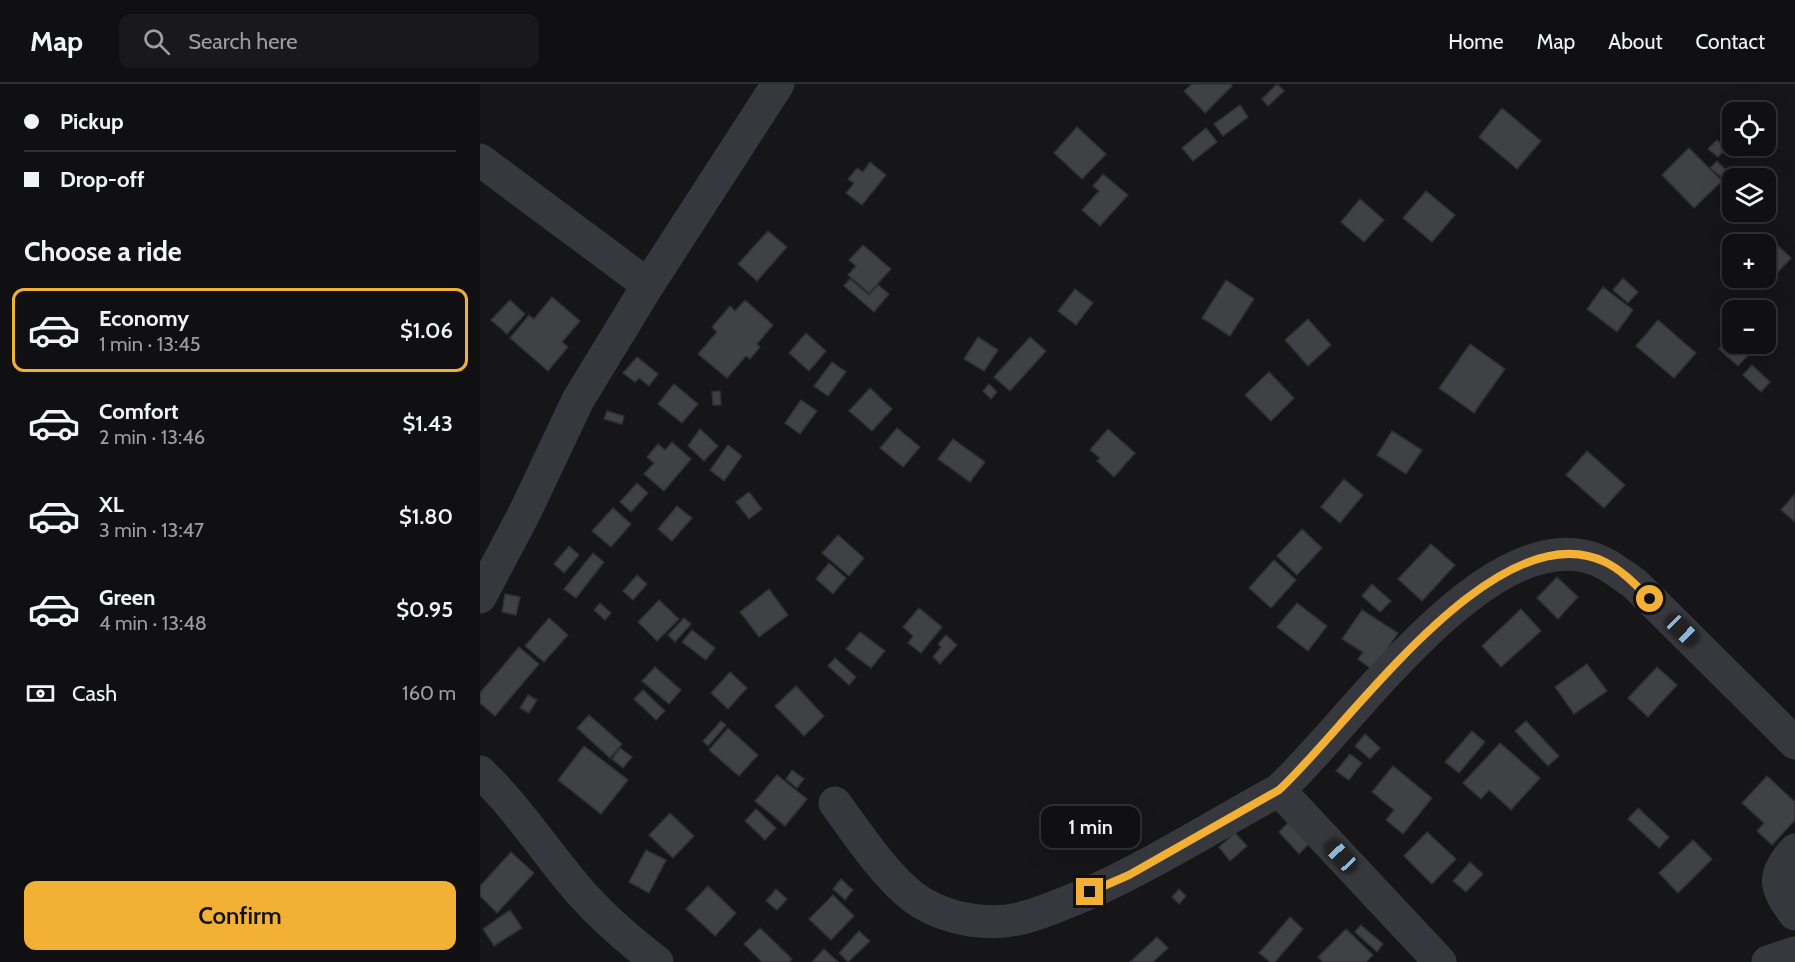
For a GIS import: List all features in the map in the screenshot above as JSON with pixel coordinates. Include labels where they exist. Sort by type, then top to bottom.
[{"type":"street","points":[[480,597],[524,514],[578,400],[648,285],[775,86]]},
{"type":"street","points":[[480,160],[648,285]]},
{"type":"street","points":[[835,803],[871,851],[919,901],[942,914],[973,921],[1016,920],[1051,909],[1129,875],[1279,790],[1300,771],[1392,668],[1448,612],[1478,589],[1523,563],[1554,556],[1581,555],[1605,562],[1635,584],[1795,742]]},
{"type":"street","points":[[480,771],[498,789],[582,894],[623,935],[657,962]]},
{"type":"street","points":[[1279,790],[1440,962]]},
{"type":"street","points":[[1795,850],[1785,862],[1777,882],[1780,892],[1795,914]]},
{"type":"street","points":[[1768,962],[1795,953]]},
{"type":"building","points":[[1192,84],[1231,84],[1232,86],[1205,113],[1184,91]]},
{"type":"building","points":[[1277,84],[1284,91],[1268,106],[1262,99]]},
{"type":"building","points":[[1240,105],[1248,117],[1223,136],[1214,124]]},
{"type":"building","points":[[1502,108],[1541,141],[1517,169],[1479,137]]},
{"type":"building","points":[[1077,127],[1106,154],[1082,179],[1054,153]]},
{"type":"building","points":[[1206,128],[1217,142],[1193,161],[1182,148]]},
{"type":"building","points":[[1717,140],[1722,144],[1722,152],[1718,157],[1708,149]]},
{"type":"building","points":[[1689,148],[1722,181],[1694,208],[1662,175]]},
{"type":"building","points":[[1717,161],[1724,168],[1722,168],[1722,177],[1710,168]]},
{"type":"building","points":[[870,162],[886,175],[862,205],[846,193],[854,183],[848,179],[857,168],[863,172]]},
{"type":"building","points":[[1103,174],[1128,195],[1100,226],[1082,210],[1099,191],[1093,186]]},
{"type":"building","points":[[1426,191],[1455,215],[1432,242],[1403,218]]},
{"type":"building","points":[[1360,199],[1384,220],[1364,242],[1341,222]]},
{"type":"building","points":[[768,231],[787,247],[757,281],[738,264]]},
{"type":"building","points":[[1776,244],[1791,258],[1776,274]]},
{"type":"building","points":[[863,245],[891,269],[869,293],[848,275],[856,266],[849,260]]},
{"type":"building","points":[[1623,278],[1638,292],[1628,303],[1613,290]]},
{"type":"building","points":[[850,279],[869,295],[878,285],[889,294],[874,312],[844,286]]},
{"type":"building","points":[[1226,280],[1254,299],[1230,336],[1202,318]]},
{"type":"building","points":[[1603,287],[1633,310],[1617,332],[1587,309]]},
{"type":"building","points":[[1075,289],[1093,303],[1076,325],[1058,311]]},
{"type":"building","points":[[552,297],[580,321],[562,342],[568,347],[548,371],[510,338],[529,315],[534,319]]},
{"type":"building","points":[[510,300],[525,314],[507,334],[491,320]]},
{"type":"building","points":[[745,300],[773,325],[757,344],[760,347],[750,359],[746,356],[727,378],[698,354],[717,332],[712,327],[730,306],[735,311]]},
{"type":"building","points":[[1308,319],[1331,345],[1308,366],[1285,340]]},
{"type":"building","points":[[1658,320],[1696,353],[1674,378],[1636,346]]},
{"type":"building","points":[[806,333],[826,351],[809,371],[789,353]]},
{"type":"building","points":[[978,337],[998,350],[984,371],[964,359]]},
{"type":"building","points":[[1030,337],[1046,351],[1010,391],[994,377]]},
{"type":"building","points":[[1470,344],[1505,369],[1474,413],[1439,388]]},
{"type":"building","points":[[1725,354],[1748,355],[1738,366]]},
{"type":"building","points":[[637,357],[658,374],[649,386],[639,378],[635,382],[623,373]]},
{"type":"building","points":[[832,362],[846,372],[828,396],[814,386]]},
{"type":"building","points":[[1752,365],[1770,382],[1761,392],[1743,375]]},
{"type":"building","points":[[1269,372],[1294,398],[1271,421],[1245,395]]},
{"type":"building","points":[[674,384],[698,404],[682,423],[658,404]]},
{"type":"building","points":[[989,384],[997,392],[991,399],[983,391]]},
{"type":"building","points":[[870,388],[892,409],[872,431],[849,411]]},
{"type":"building","points":[[720,391],[721,405],[713,405],[712,392]]},
{"type":"building","points":[[801,400],[817,411],[800,434],[785,423]]},
{"type":"building","points":[[607,411],[624,416],[622,424],[604,419]]},
{"type":"building","points":[[897,428],[920,447],[903,467],[880,448]]},
{"type":"building","points":[[700,429],[718,446],[704,461],[688,446]]},
{"type":"building","points":[[1108,429],[1135,453],[1114,477],[1097,461],[1100,458],[1090,450]]},
{"type":"building","points":[[1392,431],[1422,450],[1406,474],[1377,455]]},
{"type":"building","points":[[953,439],[985,462],[970,482],[938,459]]},
{"type":"building","points":[[672,442],[691,459],[664,491],[644,474],[654,463],[647,457],[658,444],[665,450]]},
{"type":"building","points":[[728,445],[742,456],[724,481],[710,470]]},
{"type":"building","points":[[1587,451],[1625,485],[1604,508],[1566,475]]},
{"type":"building","points":[[1344,479],[1363,495],[1340,523],[1321,507]]},
{"type":"building","points":[[637,483],[648,493],[631,512],[620,502]]},
{"type":"building","points":[[749,492],[762,509],[749,519],[736,502]]},
{"type":"building","points":[[1795,494],[1795,522],[1781,510]]},
{"type":"building","points":[[677,506],[692,518],[672,541],[658,529]]},
{"type":"building","points":[[613,508],[631,524],[611,547],[592,531]]},
{"type":"building","points":[[1302,529],[1322,548],[1297,575],[1277,556]]},
{"type":"building","points":[[838,535],[864,558],[849,576],[822,553]]},
{"type":"building","points":[[1431,544],[1455,565],[1422,601],[1398,579]]},
{"type":"building","points":[[569,546],[579,555],[564,573],[554,564]]},
{"type":"building","points":[[593,553],[604,562],[576,598],[564,589]]},
{"type":"building","points":[[1274,560],[1296,580],[1271,608],[1249,588]]},
{"type":"building","points":[[829,563],[846,578],[833,594],[816,579]]},
{"type":"building","points":[[637,575],[647,584],[633,600],[623,591]]},
{"type":"building","points":[[1557,577],[1578,597],[1558,619],[1537,598]]},
{"type":"building","points":[[1372,584],[1391,601],[1380,612],[1362,596]]},
{"type":"building","points":[[769,589],[788,615],[759,637],[740,612]]},
{"type":"building","points":[[505,594],[520,597],[516,615],[502,612]]},
{"type":"building","points":[[659,600],[679,619],[657,641],[638,622]]},
{"type":"building","points":[[600,603],[611,613],[605,620],[594,610]]},
{"type":"building","points":[[1297,603],[1327,626],[1308,651],[1277,627]]},
{"type":"building","points":[[919,608],[942,627],[921,653],[908,643],[913,636],[903,627]]},
{"type":"building","points":[[1521,609],[1541,631],[1501,667],[1482,646]]},
{"type":"building","points":[[1362,610],[1398,633],[1373,670],[1358,659],[1363,652],[1342,639]]},
{"type":"building","points":[[549,618],[568,635],[544,662],[525,646]]},
{"type":"building","points":[[684,618],[691,624],[675,642],[668,635]]},
{"type":"building","points":[[692,630],[715,648],[706,660],[682,642]]},
{"type":"building","points":[[860,632],[885,651],[871,668],[846,649]]},
{"type":"building","points":[[946,635],[957,645],[940,664],[933,657],[941,647],[938,644]]},
{"type":"building","points":[[519,647],[539,664],[495,716],[480,703],[480,693]]},
{"type":"building","points":[[835,658],[856,677],[849,685],[828,666]]},
{"type":"building","points":[[1587,664],[1607,691],[1574,714],[1555,687]]},
{"type":"building","points":[[655,667],[681,690],[669,704],[642,681]]},
{"type":"building","points":[[1657,667],[1677,685],[1648,717],[1628,698]]},
{"type":"building","points":[[730,672],[747,688],[728,709],[711,693]]},
{"type":"building","points":[[796,686],[824,716],[804,736],[775,706]]},
{"type":"building","points":[[643,690],[665,711],[656,720],[634,699]]},
{"type":"building","points":[[528,695],[537,700],[529,713],[520,708]]},
{"type":"building","points":[[589,715],[622,744],[610,758],[577,728]]},
{"type":"building","points":[[721,721],[726,725],[708,746],[703,741]]},
{"type":"building","points":[[1526,721],[1559,756],[1548,766],[1515,731]]},
{"type":"building","points":[[728,728],[758,755],[739,776],[709,750]]},
{"type":"building","points":[[1472,731],[1485,742],[1459,773],[1445,762]]},
{"type":"building","points":[[1365,734],[1380,748],[1370,759],[1355,746]]},
{"type":"building","points":[[1500,743],[1540,778],[1511,810],[1489,790],[1481,799],[1463,783]]},
{"type":"building","points":[[584,746],[628,780],[601,814],[558,780]]},
{"type":"building","points":[[620,748],[632,757],[623,768],[612,759]]},
{"type":"building","points":[[1350,754],[1362,763],[1349,780],[1336,771]]},
{"type":"building","points":[[1393,766],[1432,798],[1403,834],[1386,820],[1394,810],[1372,792]]},
{"type":"building","points":[[792,770],[804,779],[797,788],[786,779]]},
{"type":"building","points":[[777,775],[807,799],[785,826],[755,801]]},
{"type":"building","points":[[1767,776],[1795,802],[1795,820],[1772,845],[1757,831],[1764,823],[1742,803]]},
{"type":"building","points":[[1638,808],[1669,837],[1659,848],[1628,819]]},
{"type":"building","points":[[756,809],[776,828],[765,840],[745,821]]},
{"type":"building","points":[[670,813],[694,836],[673,858],[649,835]]},
{"type":"building","points":[[1289,822],[1309,844],[1299,854],[1279,832]]},
{"type":"building","points":[[1427,832],[1456,859],[1432,884],[1404,856]]},
{"type":"building","points":[[1235,833],[1247,846],[1230,861],[1219,847]]},
{"type":"building","points":[[1693,840],[1712,859],[1678,893],[1659,873]]},
{"type":"building","points":[[646,850],[666,860],[649,893],[629,882]]},
{"type":"building","points":[[511,852],[534,873],[497,913],[480,896],[480,886]]},
{"type":"building","points":[[1470,862],[1483,874],[1466,892],[1453,881]]},
{"type":"building","points":[[841,879],[853,890],[845,900],[833,889]]},
{"type":"building","points":[[708,886],[736,913],[715,936],[686,909]]},
{"type":"building","points":[[776,889],[787,899],[777,910],[766,901]]},
{"type":"building","points":[[1179,889],[1186,896],[1179,904],[1172,897]]},
{"type":"building","points":[[833,895],[854,916],[831,940],[809,919]]},
{"type":"building","points":[[510,910],[522,928],[494,946],[483,929]]},
{"type":"building","points":[[1290,917],[1303,929],[1275,962],[1270,962],[1259,953]]},
{"type":"building","points":[[1361,925],[1383,944],[1377,952],[1355,932]]},
{"type":"building","points":[[760,928],[792,959],[789,962],[762,962],[744,944]]},
{"type":"building","points":[[1346,929],[1373,955],[1366,962],[1323,962],[1318,957]]},
{"type":"building","points":[[859,931],[870,941],[848,962],[839,953]]},
{"type":"building","points":[[1157,937],[1168,948],[1153,962],[1130,962]]},
{"type":"building","points":[[824,949],[838,962],[812,962]]},
{"type":"route","points":[[1090,892],[1129,875],[1279,790],[1300,771],[1392,668],[1448,612],[1478,589],[1523,563],[1554,556],[1581,555],[1605,562],[1635,584],[1650,599]]}]
